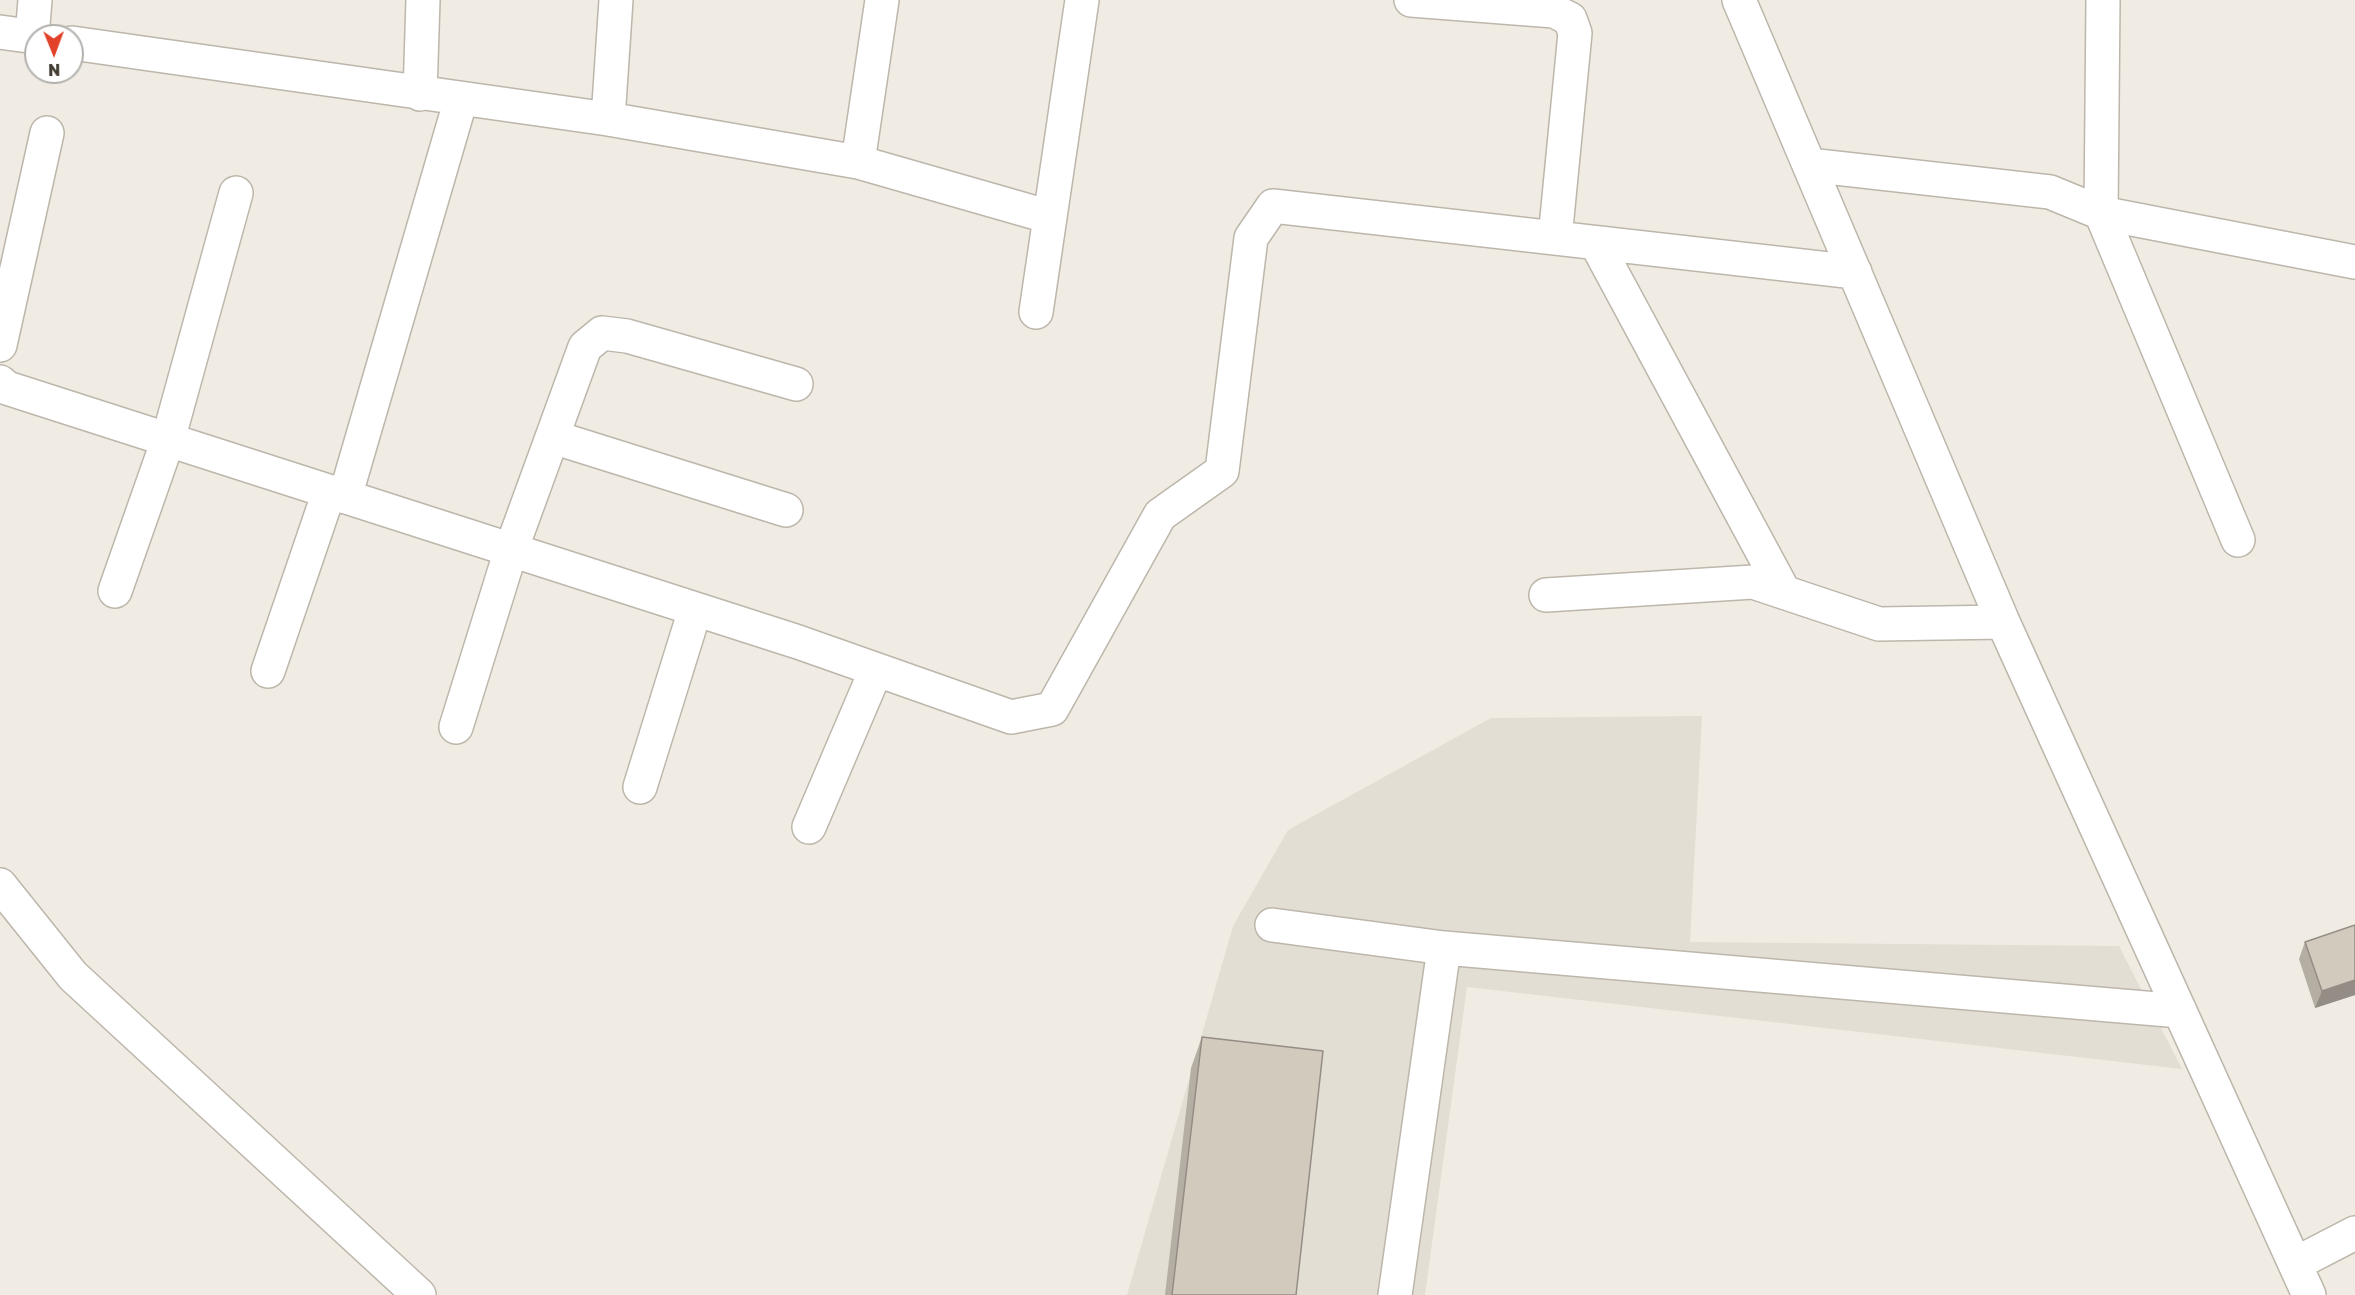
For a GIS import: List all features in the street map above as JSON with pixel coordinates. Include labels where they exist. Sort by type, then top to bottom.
[{"type":"street","points":[[34,24],[35,0]]},
{"type":"street","points":[[420,94],[423,0]]},
{"type":"street","points":[[608,119],[616,0]]},
{"type":"street","points":[[858,162],[882,0]]},
{"type":"street","points":[[1036,312],[1082,0]]},
{"type":"street","points":[[1411,0],[1554,11],[1570,19],[1575,33],[1555,238]]},
{"type":"street","points":[[1739,0],[2004,622],[2309,1295]]},
{"type":"street","points":[[2103,0],[2101,213],[2238,540]]},
{"type":"street","points":[[0,32],[24,36]]},
{"type":"street","points":[[84,45],[608,119],[858,162],[1050,217]]},
{"type":"street","points":[[268,670],[337,494],[461,99]]},
{"type":"street","points":[[0,345],[47,133]]},
{"type":"street","points":[[1809,165],[2050,192],[2101,213],[2355,262]]},
{"type":"street","points":[[115,591],[168,440],[236,193]]},
{"type":"street","points":[[0,382],[7,388],[695,610],[1011,717],[1052,709],[1160,515],[1222,471],[1251,238],[1274,206],[1855,272]]},
{"type":"street","points":[[1596,243],[1784,592]]},
{"type":"street","points":[[456,727],[511,550],[585,347],[602,333],[627,336],[796,384]]},
{"type":"street","points":[[553,437],[786,510]]},
{"type":"street","points":[[1546,595],[1753,582],[1879,624],[2004,622]]},
{"type":"street","points":[[639,787],[695,610]]},
{"type":"street","points":[[809,827],[876,670]]},
{"type":"street","points":[[0,885],[73,976],[418,1295]]},
{"type":"street","points":[[1272,925],[1444,948],[2180,1011]]},
{"type":"street","points":[[1395,1295],[1444,948]]},
{"type":"street","points":[[2295,1264],[2355,1233]]},
{"type":"shaded area","points":[[1702,716],[1690,942],[2119,946],[2182,1069],[1467,987],[1425,1295],[1127,1295],[1233,926],[1288,830],[1491,718]]},
{"type":"building","points":[[2355,925],[2355,980],[2322,991],[2305,942]]},
{"type":"building","points":[[1202,1037],[1323,1051],[1296,1295],[1172,1295]]}]
